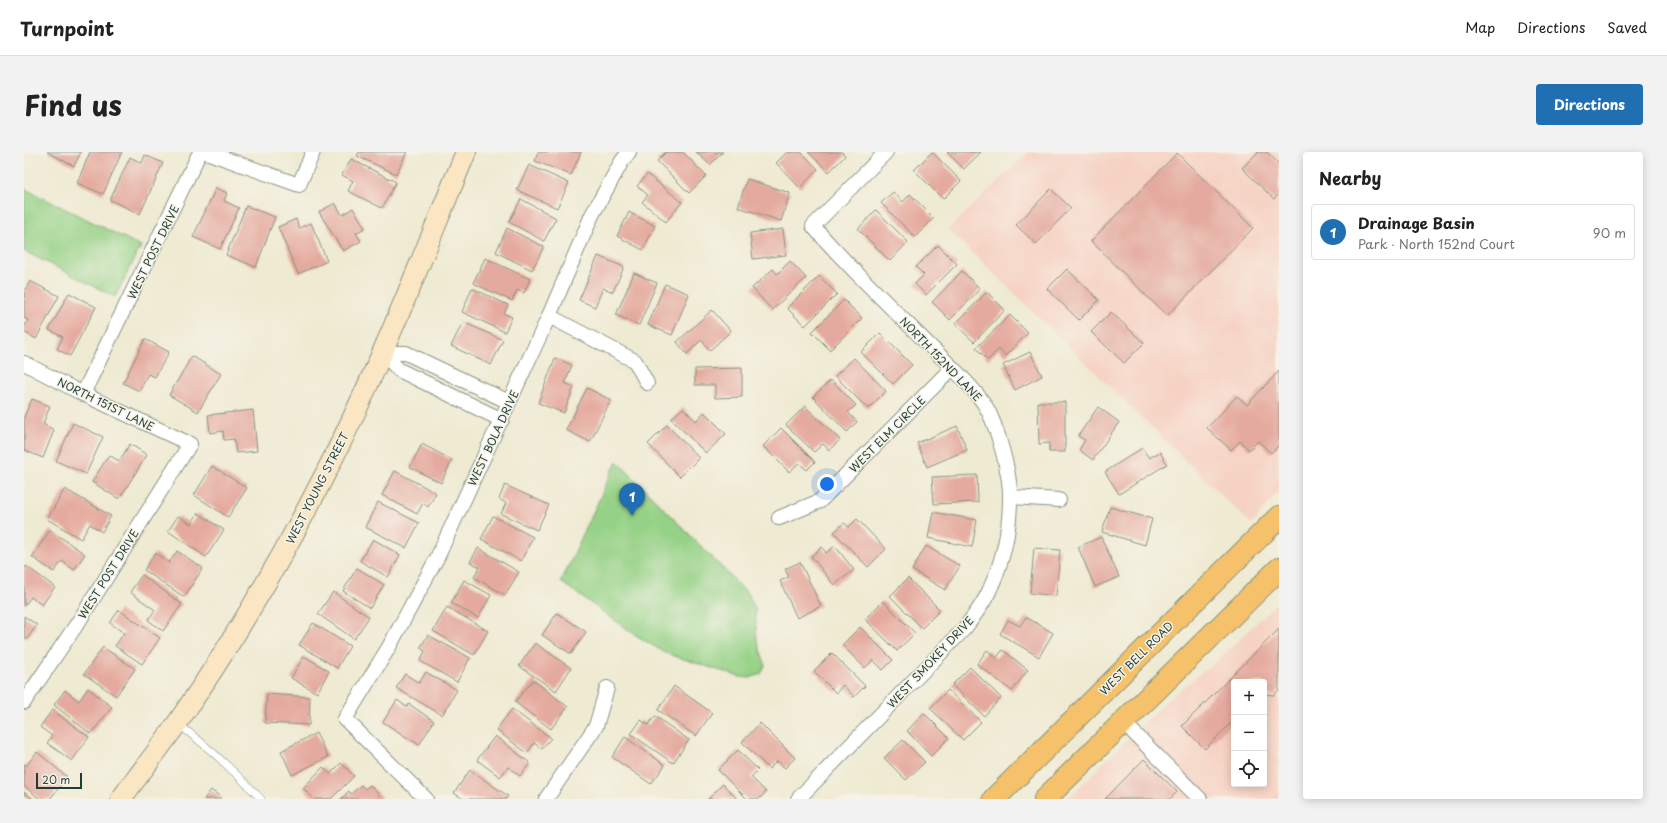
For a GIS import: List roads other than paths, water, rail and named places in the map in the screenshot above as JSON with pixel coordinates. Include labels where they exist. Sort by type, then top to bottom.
[{"type":"main road","name":"WEST BELL ROAD","points":[[994,799],[1278,521]]},
{"type":"main road","points":[[1045,799],[1279,569]]},
{"type":"street","name":"WEST POST DRIVE","points":[[83,394],[200,152]]},
{"type":"street","points":[[206,152],[299,185],[313,152]]},
{"type":"street","name":"WEST YOUNG STREET","points":[[121,799],[177,724],[223,655],[273,571],[324,476],[383,353],[466,152]]},
{"type":"street","name":"WEST BOLA DRIVE","points":[[426,799],[345,719],[389,647],[437,558],[549,316],[592,215],[622,161],[629,152]]},
{"type":"street","name":"NORTH 152ND LANE","points":[[886,152],[814,226],[833,249],[952,368],[985,406],[997,432],[1004,458],[1010,497]]},
{"type":"street","points":[[549,316],[635,361],[647,382]]},
{"type":"street","points":[[383,353],[406,353],[509,402]]},
{"type":"street","points":[[383,353],[399,370],[502,420]]},
{"type":"street","name":"NORTH 151ST LANE","points":[[24,363],[83,394],[190,444]]},
{"type":"street","name":"WEST ELM CIRCLE","points":[[779,518],[820,501],[952,368]]},
{"type":"street","name":"WEST POST DRIVE","points":[[24,702],[79,621],[190,444]]},
{"type":"street","points":[[1010,497],[1059,500]]},
{"type":"street","name":"WEST SMOKEY DRIVE","points":[[798,799],[964,629],[978,610],[990,589],[1006,540],[1010,497]]},
{"type":"street","points":[[546,799],[596,726],[608,688]]},
{"type":"street","points":[[1124,723],[1200,799]]},
{"type":"lane","points":[[177,724],[203,742],[261,799]]},
{"type":"place","name":"Drainage Basin","points":[[632,516]]}]
